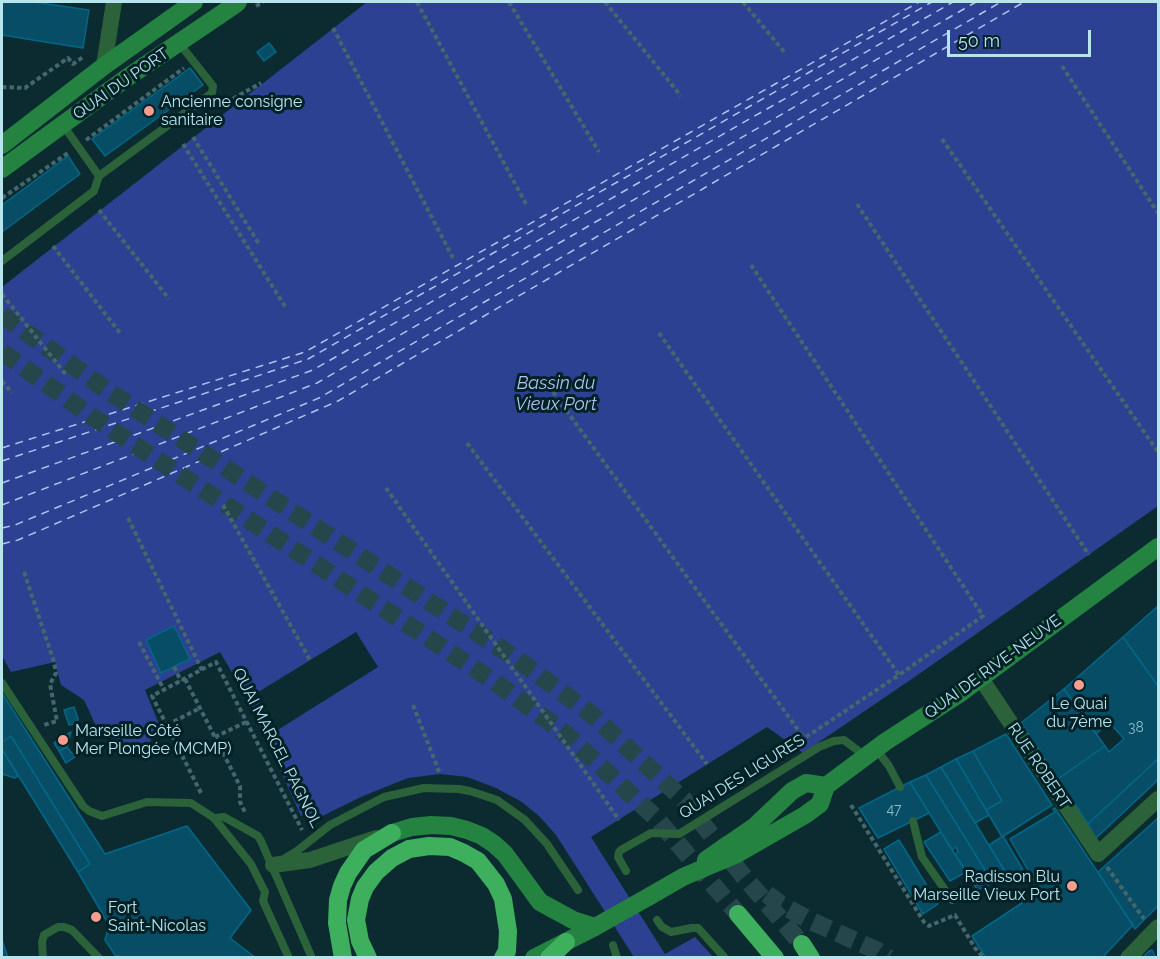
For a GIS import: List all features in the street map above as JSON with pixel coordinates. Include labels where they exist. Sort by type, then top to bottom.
[{"type":"highway","points":[[343,957],[337,923],[338,900],[344,883],[364,850],[392,833]]},
{"type":"highway","points":[[368,957],[360,941],[356,920],[365,887],[376,872],[392,858],[409,849],[429,846],[450,847],[464,853],[478,861],[493,878],[503,899],[506,914],[507,951],[503,957]]},
{"type":"highway","points":[[738,914],[775,957]]},
{"type":"highway","points":[[549,957],[566,942]]},
{"type":"main road","name":"QUAI DU PORT","points":[[2,145],[104,66],[194,2]]},
{"type":"main road","name":"QUAI DU PORT","points":[[2,170],[239,2]]},
{"type":"main road","name":"QUAI DE RIVE-NEUVE","points":[[534,957],[566,942],[683,877],[737,854],[806,814],[820,804],[826,786],[1158,547]]},
{"type":"main road","name":"QUAI DE RIVE-NEUVE","points":[[683,877],[730,841],[754,827],[792,791],[806,783],[826,786]]},
{"type":"main road","points":[[392,833],[412,827],[431,825],[451,826],[482,836],[505,854],[540,902],[588,928]]},
{"type":"street","points":[[104,66],[114,2]]},
{"type":"street","name":"RUE ROBERT","points":[[980,677],[1102,859]]},
{"type":"street","points":[[1102,859],[1158,799]]},
{"type":"street","points":[[273,865],[310,860],[392,833]]},
{"type":"street","points":[[310,860],[330,863],[338,868],[344,883]]},
{"type":"street","points":[[1128,957],[1154,930]]},
{"type":"lane","points":[[2,261],[94,191],[99,176],[212,93],[213,86],[195,60],[179,43]]},
{"type":"lane","points":[[63,125],[99,176]]},
{"type":"lane","points":[[2,683],[83,806],[89,811],[102,816],[147,802],[191,803],[214,818],[251,864],[265,892],[264,901],[290,957]]},
{"type":"lane","name":"QUAI DES LIGURES","points":[[626,871],[618,857],[621,850],[651,833],[679,834],[819,747],[844,740],[871,753]]},
{"type":"lane","points":[[871,753],[889,766],[900,787]]},
{"type":"lane","points":[[273,865],[297,851],[330,825],[394,794],[424,788],[470,791],[497,800],[525,820],[547,844],[578,890]]},
{"type":"lane","points":[[214,818],[224,817],[258,836],[273,865],[312,957]]},
{"type":"lane","points":[[913,821],[922,858],[952,900]]},
{"type":"lane","points":[[657,920],[662,927],[671,932],[698,928],[725,957]]},
{"type":"lane","points":[[42,957],[44,935],[58,927],[64,927],[72,930],[99,957]]},
{"type":"lane","points":[[613,945],[617,957]]},
{"type":"path","points":[[417,2],[526,204]]},
{"type":"path","points":[[509,2],[599,152]]},
{"type":"path","points":[[605,2],[681,96]]},
{"type":"path","points":[[743,2],[785,53]]},
{"type":"path","points":[[333,28],[453,258]]},
{"type":"path","points":[[2,87],[25,88],[69,58],[73,64],[90,51]]},
{"type":"path","points":[[2,198],[78,146],[195,60]]},
{"type":"path","points":[[1062,66],[1158,213]]},
{"type":"path","points":[[193,137],[259,244]]},
{"type":"path","points":[[942,139],[1158,452]]},
{"type":"path","points":[[183,144],[286,308]]},
{"type":"path","points":[[857,204],[1089,555]]},
{"type":"path","points":[[99,210],[169,299]]},
{"type":"path","points":[[53,246],[120,333]]},
{"type":"path","points":[[751,265],[983,616],[799,742]]},
{"type":"path","points":[[2,294],[67,376]]},
{"type":"path","points":[[658,333],[899,675]]},
{"type":"path","points":[[2,381],[12,393]]},
{"type":"path","points":[[553,392],[804,738]]},
{"type":"path","points":[[467,443],[707,764]]},
{"type":"path","points":[[386,488],[619,820]]},
{"type":"path","points":[[224,506],[310,660]]},
{"type":"path","points":[[128,518],[202,669],[152,696],[214,818]]},
{"type":"path","points":[[24,572],[56,673],[50,684],[57,721],[47,724]]},
{"type":"path","points":[[139,642],[164,690]]},
{"type":"path","name":"QUAI MARCEL PAGNOL","points":[[202,669],[216,662],[308,842]]},
{"type":"path","points":[[174,667],[190,689],[240,786],[240,802],[258,836]]},
{"type":"path","points":[[413,705],[440,774]]},
{"type":"path","points":[[167,725],[200,708]]},
{"type":"path","points":[[258,721],[268,716]]},
{"type":"path","points":[[215,737],[246,722]]},
{"type":"path","points":[[851,805],[924,922],[929,926],[955,915],[975,948],[984,957]]},
{"type":"path","points":[[1102,859],[1154,930]]},
{"type":"water","name":"Bassin du Vieux Port","points":[[367,2],[1158,2],[1158,506],[803,753],[767,727],[591,837],[665,954],[695,937],[713,957],[634,957],[556,835],[540,817],[522,802],[496,788],[467,777],[440,774],[408,778],[363,796],[310,822],[306,815],[301,816],[249,701],[220,652],[145,690],[163,734],[150,740],[154,751],[139,756],[97,728],[84,700],[61,685],[55,662],[11,672],[2,656],[2,287]]},
{"type":"pier","points":[[356,632],[378,667],[276,731],[255,694]]},
{"type":"building","points":[[2,2],[34,2],[89,10],[83,48],[2,35]]},
{"type":"building","points":[[269,43],[276,52],[264,61],[257,52]]},
{"type":"building","name":"Ancienne consigne sanitaire","points":[[190,68],[203,85],[105,156],[92,139]]},
{"type":"building","points":[[68,156],[80,174],[2,232],[2,205]]},
{"type":"building","points":[[1158,606],[1158,686],[1123,637]]},
{"type":"building","points":[[174,626],[190,659],[161,673],[146,640]]},
{"type":"building","points":[[1123,637],[1158,686],[1158,759],[1088,824],[1058,779],[1105,746],[1109,752],[1124,739],[1109,722],[1096,734],[1064,689]]},
{"type":"building","points":[[1064,689],[1105,746],[1058,779],[1021,723]]},
{"type":"building","points":[[2,693],[105,854],[187,826],[251,910],[230,938],[256,958],[125,958],[115,955],[105,940],[109,925],[78,872],[90,864],[11,736],[2,742]]},
{"type":"building","points":[[74,707],[77,723],[69,725],[64,710]]},
{"type":"building","name":"Marseille Côté Mer Plongée (MCMP)","points":[[71,732],[67,747],[59,751],[54,743]]},
{"type":"building","points":[[1006,734],[1052,805],[1002,837],[986,810],[1002,801],[973,751]]},
{"type":"building","points":[[11,736],[90,864],[78,872],[2,749],[2,742]]},
{"type":"building","points":[[67,747],[75,757],[66,763],[59,751]]},
{"type":"building","points":[[2,749],[18,776],[15,778],[2,774]]},
{"type":"building","points":[[973,751],[1002,801],[986,810],[956,759]]},
{"type":"building","points":[[956,759],[989,815],[975,823],[941,767]]},
{"type":"building","points":[[1158,759],[1158,780],[1096,838],[1088,824]]},
{"type":"building","points":[[941,767],[1004,870],[990,878],[926,775]]},
{"type":"building","points":[[926,775],[990,878],[975,886],[955,854],[958,852],[956,847],[952,850],[910,782]]},
{"type":"building","points":[[910,782],[929,813],[878,838],[859,808]]},
{"type":"building","name":"Radisson Blu Marseille Vieux Port","points":[[1055,808],[1133,925],[1102,958],[986,958],[972,936],[1040,891],[1010,839],[1055,812],[1053,809]]},
{"type":"building","points":[[1158,818],[1158,906],[1135,929],[1098,872]]},
{"type":"building","points":[[941,832],[966,872],[950,881],[924,842]]},
{"type":"building","points":[[1003,836],[1023,870],[1008,876],[989,845]]},
{"type":"building","points":[[899,840],[938,904],[923,914],[884,849]]},
{"type":"building","points":[[1004,870],[1008,876],[994,883],[990,878]]},
{"type":"building","points":[[990,878],[993,883],[977,890],[975,886]]},
{"type":"building","points":[[2,940],[8,958],[2,958]]},
{"type":"building","points":[[1152,950],[1156,958],[1142,958]]},
{"type":"ferry route","points":[[2,448],[305,352],[919,2]]},
{"type":"ferry route","points":[[2,461],[308,359],[932,2]]},
{"type":"ferry route","points":[[2,483],[313,370],[953,2]]},
{"type":"ferry route","points":[[2,505],[317,383],[976,2]]},
{"type":"ferry route","points":[[2,528],[15,525],[319,398],[1001,2]]},
{"type":"ferry route","points":[[2,544],[18,540],[338,401],[1024,2]]},
{"type":"tunnel","points":[[2,315],[108,391],[517,659],[590,713],[684,800],[744,877],[802,944]]},
{"type":"tunnel","points":[[2,352],[91,416],[495,682],[566,734],[656,818],[738,914]]},
{"type":"tunnel","points":[[767,894],[811,921],[878,951],[888,958]]},
{"type":"place","name":"Ancienne consigne sanitaire","points":[[149,111]]},
{"type":"place","name":"Le Quai du 7ème","points":[[1079,685]]},
{"type":"place","name":"Marseille Côté Mer Plongée (MCMP)","points":[[63,740]]},
{"type":"place","name":"Radisson Blu Marseille Vieux Port","points":[[1072,886]]},
{"type":"place","name":"Fort Saint-Nicolas","points":[[96,917]]}]
